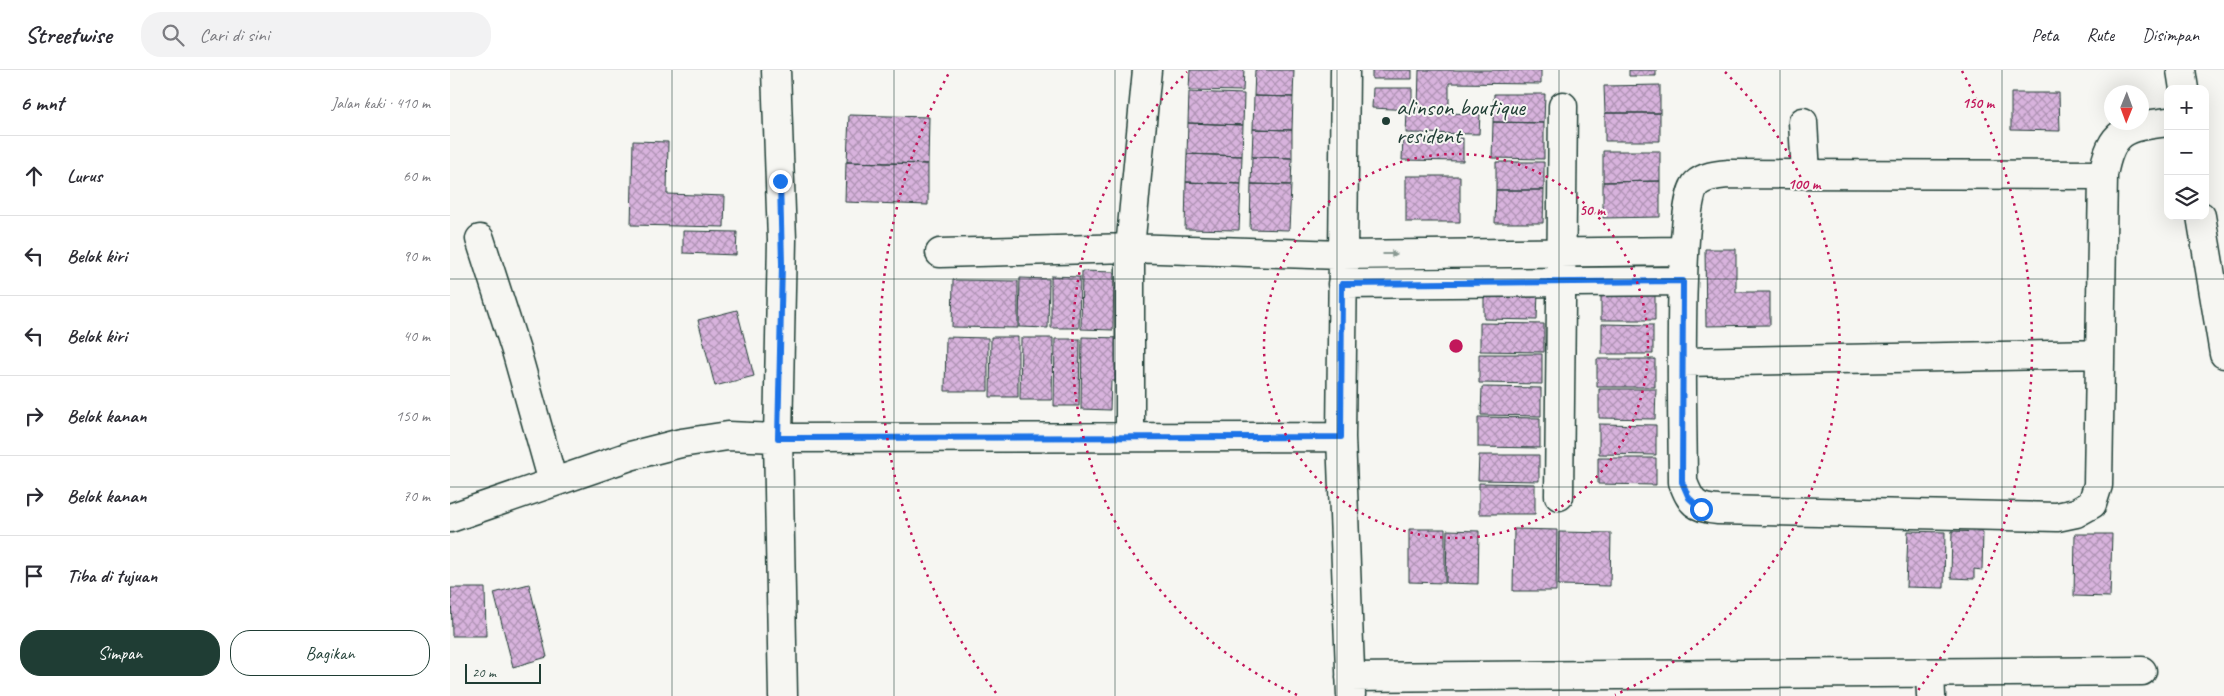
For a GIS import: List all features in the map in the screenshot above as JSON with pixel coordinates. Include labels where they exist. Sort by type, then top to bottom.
[{"type":"street","points":[[776,70],[782,240],[778,438],[783,696]]},
{"type":"street","points":[[1130,436],[1130,248],[1147,70]]},
{"type":"street","points":[[1345,70],[1341,437],[1351,686],[1930,684],[2142,671]]},
{"type":"street","points":[[2181,70],[2183,85]]},
{"type":"street","points":[[1559,496],[1563,106]]},
{"type":"street","points":[[1803,122],[1806,173]]},
{"type":"street","points":[[2103,175],[1728,174],[1708,177],[1695,184],[1687,203],[1682,251],[1682,482],[1689,498],[1701,509],[2057,517],[2076,513],[2092,504],[2098,485],[2103,175],[2106,156],[2113,140],[2126,131],[2150,124],[2164,122]]},
{"type":"street","points":[[2202,220],[2224,354]]},
{"type":"street","points":[[480,239],[517,354],[553,482]]},
{"type":"street","points":[[940,253],[1130,248],[1342,255],[1682,251]]},
{"type":"street","points":[[1342,284],[1683,281]]},
{"type":"street","points":[[1683,362],[2100,354]]},
{"type":"street","points":[[450,518],[630,456],[682,443],[728,436],[778,438],[1341,437]]},
{"type":"building","points":[[1190,70],[1244,70],[1243,91],[1189,90]]},
{"type":"building","points":[[1255,70],[1294,70],[1293,97],[1254,96]]},
{"type":"building","points":[[1372,70],[1412,70],[1412,79],[1372,79]]},
{"type":"building","points":[[1419,70],[1541,70],[1541,84],[1449,83],[1449,109],[1418,109]]},
{"type":"building","points":[[1629,70],[1656,70],[1656,76],[1629,76]]},
{"type":"building","points":[[1660,85],[1660,113],[1605,113],[1604,86]]},
{"type":"building","points":[[1373,88],[1412,88],[1412,110],[1372,108]]},
{"type":"building","points":[[1189,92],[1244,94],[1243,125],[1188,123]]},
{"type":"building","points":[[2011,93],[2059,93],[2060,131],[2011,130]]},
{"type":"building","points":[[1494,94],[1545,94],[1544,123],[1493,122]]},
{"type":"building","points":[[1254,96],[1293,97],[1292,130],[1253,129]]},
{"type":"building","points":[[1407,112],[1480,114],[1479,134],[1406,133]]},
{"type":"building","points":[[1605,113],[1660,113],[1660,141],[1605,141]]},
{"type":"building","points":[[849,115],[929,117],[928,164],[847,162]]},
{"type":"building","points":[[1493,122],[1544,123],[1544,159],[1492,158]]},
{"type":"building","points":[[1188,123],[1243,125],[1242,156],[1187,154]]},
{"type":"building","points":[[1253,129],[1292,130],[1292,158],[1252,157]]},
{"type":"building","points":[[1403,137],[1463,138],[1463,161],[1402,160]]},
{"type":"building","points":[[633,141],[668,142],[667,194],[725,196],[724,227],[631,225]]},
{"type":"building","points":[[1603,151],[1660,151],[1660,181],[1603,182]]},
{"type":"building","points":[[1187,154],[1242,156],[1241,184],[1186,182]]},
{"type":"building","points":[[1252,157],[1292,158],[1291,185],[1251,184]]},
{"type":"building","points":[[846,162],[928,164],[928,205],[845,202]]},
{"type":"building","points":[[1496,162],[1544,162],[1544,190],[1496,190]]},
{"type":"building","points":[[1406,176],[1460,176],[1460,222],[1406,222]]},
{"type":"building","points":[[1660,181],[1660,217],[1603,218],[1603,182]]},
{"type":"building","points":[[1186,182],[1241,184],[1239,230],[1185,229]]},
{"type":"building","points":[[1251,184],[1291,185],[1289,230],[1250,229]]},
{"type":"building","points":[[1496,190],[1544,190],[1543,223],[1495,223]]},
{"type":"building","points":[[683,231],[737,232],[736,255],[683,253]]},
{"type":"building","points":[[1705,249],[1736,249],[1736,292],[1770,292],[1770,325],[1706,326]]},
{"type":"building","points":[[1082,271],[1114,272],[1113,330],[1081,329]]},
{"type":"building","points":[[1051,276],[1080,277],[1079,328],[1051,328]]},
{"type":"building","points":[[1020,278],[1049,279],[1048,328],[1019,327]]},
{"type":"building","points":[[953,280],[1018,281],[1018,328],[952,327]]},
{"type":"building","points":[[1484,290],[1538,291],[1537,320],[1484,319]]},
{"type":"building","points":[[1601,290],[1655,290],[1655,320],[1601,320]]},
{"type":"building","points":[[737,310],[754,376],[715,386],[698,320]]},
{"type":"building","points":[[1480,323],[1544,324],[1544,352],[1480,351]]},
{"type":"building","points":[[1602,324],[1653,325],[1653,354],[1602,354]]},
{"type":"building","points":[[946,337],[988,338],[988,391],[945,391]]},
{"type":"building","points":[[991,337],[1018,337],[1018,397],[990,397]]},
{"type":"building","points":[[1082,337],[1121,338],[1121,381],[1111,381],[1110,410],[1081,409]]},
{"type":"building","points":[[1021,338],[1053,338],[1052,400],[1020,400]]},
{"type":"building","points":[[1055,339],[1080,339],[1079,406],[1054,406]]},
{"type":"building","points":[[1479,354],[1542,354],[1542,384],[1479,383]]},
{"type":"building","points":[[1597,359],[1655,359],[1655,387],[1597,387]]},
{"type":"building","points":[[1482,387],[1541,388],[1541,416],[1481,415]]},
{"type":"building","points":[[1599,389],[1656,389],[1655,419],[1599,418]]},
{"type":"building","points":[[1478,417],[1540,418],[1540,448],[1478,447]]},
{"type":"building","points":[[1599,424],[1656,425],[1656,455],[1599,454]]},
{"type":"building","points":[[1479,455],[1539,455],[1539,481],[1478,480]]},
{"type":"building","points":[[1598,458],[1656,458],[1656,485],[1598,484]]},
{"type":"building","points":[[1479,483],[1535,484],[1535,514],[1479,514]]},
{"type":"building","points":[[1409,529],[1445,529],[1445,583],[1409,582]]},
{"type":"building","points":[[1514,529],[1557,530],[1556,591],[1513,591]]},
{"type":"building","points":[[1447,530],[1479,531],[1478,584],[1446,583]]},
{"type":"building","points":[[1908,531],[1945,532],[1944,588],[1906,587]]},
{"type":"building","points":[[1952,531],[1983,532],[1982,570],[1974,569],[1974,579],[1951,578]]},
{"type":"building","points":[[1559,532],[1611,533],[1610,586],[1558,585]]},
{"type":"building","points":[[2075,534],[2112,534],[2110,597],[2074,596]]},
{"type":"building","points":[[529,584],[547,657],[513,667],[494,593]]},
{"type":"building","points":[[451,588],[485,588],[486,636],[452,636]]},
{"type":"place","name":"alinson boutique resident","points":[[1386,121]]},
{"type":"route","points":[[780,181],[782,264],[778,438],[1341,437],[1342,284],[1683,281],[1682,482],[1689,498],[1701,509]]}]
